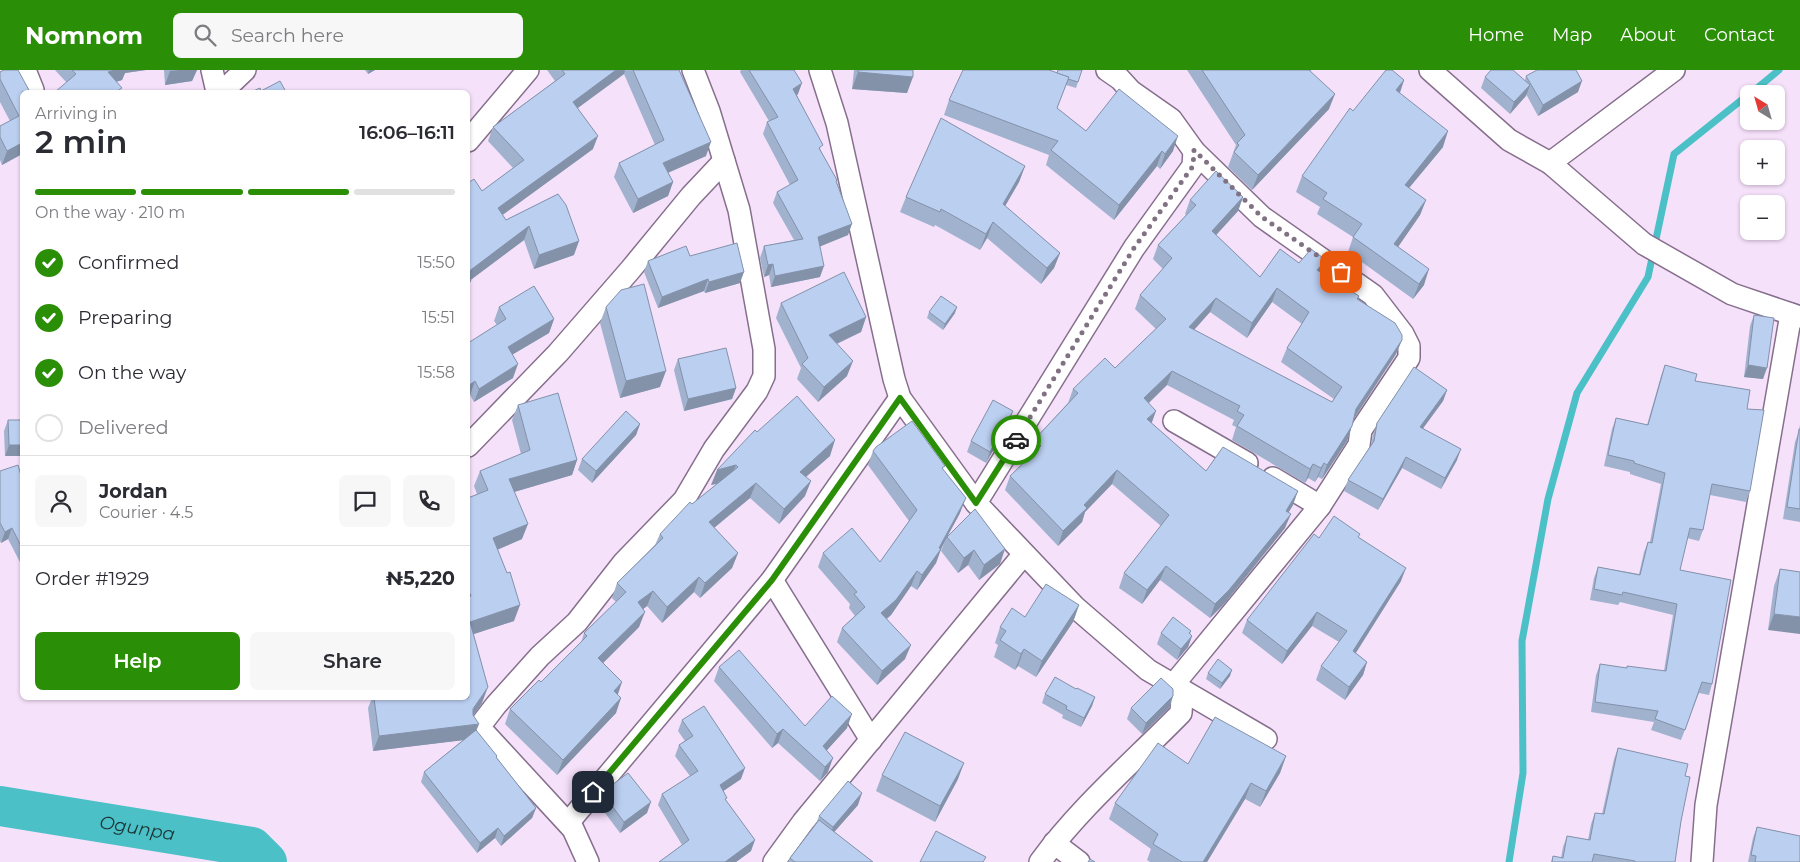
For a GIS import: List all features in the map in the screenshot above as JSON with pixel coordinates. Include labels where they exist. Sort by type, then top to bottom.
[{"type":"street","points":[[25,70],[32,90]]},
{"type":"street","points":[[212,70],[217,90]]},
{"type":"street","points":[[224,90],[245,70]]},
{"type":"street","points":[[470,139],[528,70]]},
{"type":"street","points":[[588,862],[573,829],[479,726],[540,656],[577,622],[624,562],[684,500],[714,449],[757,391],[764,376],[764,349],[741,220],[709,111],[693,70]]},
{"type":"street","points":[[820,70],[837,123],[894,379],[900,398],[976,503],[1075,607],[1148,670],[1266,739]]},
{"type":"street","points":[[1430,70],[1509,140],[1550,163],[1652,249],[1732,294],[1796,315],[1706,805],[1702,862]]},
{"type":"street","points":[[1550,163],[1674,70]]},
{"type":"street","points":[[1116,73],[1131,91],[1171,119],[1194,150],[1262,217],[1373,294],[1403,334],[1409,346],[1409,358],[1361,430],[1359,445],[1320,506],[1174,684]]},
{"type":"street","points":[[976,503],[1134,248],[1193,166],[1194,150]]},
{"type":"street","points":[[470,444],[558,353],[691,196],[724,161]]},
{"type":"street","points":[[568,823],[772,580],[900,398]]},
{"type":"street","points":[[1174,420],[1320,506]]},
{"type":"street","points":[[774,862],[803,822],[1024,554]]},
{"type":"street","points":[[772,580],[871,740]]},
{"type":"street","points":[[1040,862],[1054,843],[1101,791],[1181,713],[1182,697],[1174,684]]},
{"type":"street","points":[[1054,843],[1079,862]]},
{"type":"building","points":[[4,70],[18,70],[29,90],[20,90],[20,144],[7,151],[0,137],[0,126],[19,116],[0,79],[0,72]]},
{"type":"building","points":[[72,70],[115,70],[108,72],[122,88],[119,90],[57,90],[76,74]]},
{"type":"building","points":[[562,70],[616,70],[573,102],[598,136],[498,208],[506,220],[558,194],[566,205],[579,241],[539,255],[529,226],[470,270],[470,182],[474,179],[482,191],[524,160],[493,127],[565,74]]},
{"type":"building","points":[[633,70],[679,70],[711,142],[663,163],[673,182],[638,199],[619,163],[664,140]]},
{"type":"building","points":[[749,70],[794,70],[802,83],[793,89],[823,145],[819,148],[837,180],[852,224],[818,237],[824,266],[775,276],[773,264],[768,265],[764,246],[803,239],[777,192],[798,180],[767,122],[778,117]]},
{"type":"building","points":[[858,70],[913,70],[913,77],[858,72]]},
{"type":"building","points":[[963,70],[1049,70],[1069,77],[1057,108],[1086,131],[1119,89],[1178,136],[1165,154],[1162,151],[1119,205],[1051,150],[1058,141],[949,100]]},
{"type":"building","points":[[1058,70],[1082,70],[1078,82],[1057,73]]},
{"type":"building","points":[[1202,70],[1309,70],[1335,94],[1258,175],[1234,152],[1239,145],[1237,143],[1245,135]]},
{"type":"building","points":[[1386,70],[1392,70],[1404,80],[1396,90],[1448,131],[1405,185],[1426,200],[1394,244],[1429,269],[1419,284],[1353,237],[1362,224],[1323,199],[1327,193],[1302,176],[1350,108],[1353,111]]},
{"type":"building","points":[[1491,70],[1513,70],[1530,85],[1514,102],[1485,77]]},
{"type":"building","points":[[1537,70],[1576,70],[1582,81],[1543,105],[1526,76]]},
{"type":"building","points":[[280,81],[285,90],[263,90]]},
{"type":"building","points":[[941,118],[1025,166],[1003,204],[1060,253],[1047,268],[993,222],[986,234],[941,209],[940,212],[906,197]]},
{"type":"building","points":[[1216,171],[1243,197],[1212,231],[1260,277],[1280,249],[1299,263],[1311,249],[1326,260],[1317,270],[1359,296],[1357,299],[1395,323],[1402,335],[1402,340],[1356,409],[1352,426],[1327,465],[1324,463],[1321,468],[1313,464],[1310,469],[1237,426],[1244,415],[1237,411],[1240,406],[1172,371],[1144,398],[1156,411],[1147,419],[1206,471],[1223,447],[1298,491],[1286,511],[1291,514],[1229,590],[1215,604],[1166,566],[1147,590],[1124,573],[1169,515],[1117,470],[1084,505],[1087,508],[1063,531],[1010,476],[1041,446],[1034,440],[1078,393],[1073,389],[1105,358],[1115,368],[1166,319],[1140,295],[1172,258],[1158,245],[1196,205],[1190,200]],"holes":[[[1277,288],[1309,312],[1287,348],[1342,387],[1332,402],[1189,327],[1216,298],[1252,323]]]},
{"type":"building","points":[[737,243],[744,272],[709,282],[708,279],[662,297],[648,261],[686,246],[690,256]]},
{"type":"building","points":[[844,272],[866,317],[829,335],[853,361],[824,387],[802,364],[808,358],[781,303]]},
{"type":"building","points":[[644,284],[666,371],[626,381],[606,307],[621,290]]},
{"type":"building","points":[[534,286],[554,319],[508,347],[518,364],[479,389],[475,381],[470,385],[470,342],[506,319],[499,307]]},
{"type":"building","points":[[941,296],[957,307],[945,324],[929,312]]},
{"type":"building","points":[[1754,315],[1774,318],[1767,368],[1748,365]]},
{"type":"building","points":[[726,348],[736,388],[688,399],[678,359]]},
{"type":"building","points":[[1665,365],[1697,374],[1695,381],[1750,390],[1747,409],[1764,410],[1750,491],[1712,484],[1703,530],[1690,528],[1680,570],[1731,580],[1712,684],[1702,682],[1685,730],[1655,719],[1658,711],[1595,702],[1600,664],[1666,671],[1677,604],[1623,592],[1622,595],[1594,589],[1598,567],[1640,575],[1648,542],[1652,543],[1665,473],[1634,463],[1634,461],[1608,455],[1616,418],[1648,425]]},
{"type":"building","points":[[1414,367],[1447,390],[1420,427],[1461,449],[1445,478],[1406,457],[1383,499],[1348,480],[1374,441],[1377,423]]},
{"type":"building","points":[[558,393],[577,460],[509,479],[528,524],[493,538],[507,573],[510,572],[520,605],[470,622],[470,497],[488,490],[480,471],[530,450],[518,405]]},
{"type":"building","points":[[797,396],[835,440],[800,472],[811,481],[784,509],[756,483],[709,522],[738,553],[705,583],[699,577],[667,607],[653,591],[638,602],[645,612],[598,658],[622,682],[614,691],[621,698],[563,760],[510,709],[539,680],[541,682],[587,636],[584,633],[626,592],[617,583],[663,538],[660,534],[690,502],[692,504],[738,467],[736,465],[717,470],[755,430],[757,432]]},
{"type":"building","points":[[993,400],[1013,411],[990,452],[971,441]]},
{"type":"building","points":[[626,411],[640,424],[596,471],[582,459]]},
{"type":"building","points":[[8,420],[20,420],[20,445],[9,445]]},
{"type":"building","points":[[912,421],[945,466],[942,468],[966,498],[939,548],[941,549],[922,575],[917,571],[896,600],[881,613],[911,645],[882,671],[842,628],[865,607],[854,594],[857,592],[823,553],[852,528],[880,562],[917,510],[873,451]]},
{"type":"building","points":[[1800,429],[1800,509],[1787,507]]},
{"type":"building","points":[[18,465],[20,472],[20,544],[12,528],[5,532],[0,523],[0,471]]},
{"type":"building","points":[[975,509],[1005,549],[984,565],[974,550],[964,558],[947,537]]},
{"type":"building","points":[[1334,516],[1360,534],[1358,537],[1406,568],[1353,651],[1367,662],[1349,687],[1321,666],[1347,631],[1317,612],[1287,651],[1247,620],[1314,534],[1319,538]]},
{"type":"building","points":[[1780,569],[1800,572],[1800,617],[1774,614]]},
{"type":"building","points":[[1046,584],[1079,605],[1042,661],[1024,649],[1021,654],[1000,640],[1006,631],[1000,627],[1012,608],[1025,617]]},
{"type":"building","points":[[1173,617],[1191,631],[1189,633],[1192,636],[1181,649],[1161,633]]},
{"type":"building","points":[[470,622],[488,687],[473,709],[473,715],[479,724],[379,736],[374,700],[470,700]]},
{"type":"building","points":[[739,650],[805,726],[832,696],[852,714],[823,746],[833,758],[825,767],[783,729],[777,734],[719,667]]},
{"type":"building","points":[[1218,659],[1232,670],[1222,683],[1208,673]]},
{"type":"building","points":[[1055,677],[1095,697],[1084,718],[1066,709],[1067,706],[1045,694]]},
{"type":"building","points":[[1161,678],[1173,689],[1173,696],[1146,723],[1131,708]]},
{"type":"building","points":[[704,706],[745,768],[720,785],[727,798],[725,799],[755,840],[725,862],[659,862],[689,840],[662,794],[698,771],[679,745],[693,736],[682,720]]},
{"type":"building","points":[[1215,717],[1286,756],[1266,791],[1251,783],[1203,862],[1182,862],[1153,844],[1158,834],[1115,803],[1158,743],[1188,764]]},
{"type":"building","points":[[476,730],[536,808],[504,836],[498,828],[480,843],[424,772]]},
{"type":"building","points":[[905,732],[964,763],[940,806],[882,775]]},
{"type":"building","points":[[1618,748],[1688,764],[1685,776],[1690,777],[1675,862],[1635,862],[1594,854],[1592,862],[1552,862],[1553,856],[1563,858],[1567,836],[1590,840],[1595,813],[1604,814]]},
{"type":"building","points":[[628,773],[651,802],[624,822],[603,794]]},
{"type":"building","points":[[848,781],[862,793],[833,827],[819,816]]},
{"type":"building","points":[[819,820],[873,862],[795,862],[790,858]]},
{"type":"building","points":[[1757,827],[1800,836],[1800,862],[1755,862],[1756,856],[1751,855]]},
{"type":"building","points":[[936,831],[986,857],[983,862],[920,862]]},
{"type":"waterway","points":[[1761,85],[1779,70]]},
{"type":"waterway","points":[[1509,862],[1523,773],[1522,641],[1548,499],[1577,393],[1648,277],[1674,154],[1740,101]]},
{"type":"waterway","name":"Ogunpa","points":[[0,806],[252,847],[267,862]]},
{"type":"way so far","points":[[1016,440],[1134,248],[1193,166],[1194,150],[1262,217],[1341,272]]},
{"type":"route","points":[[593,792],[772,580],[900,398],[976,503],[1016,440]]}]
